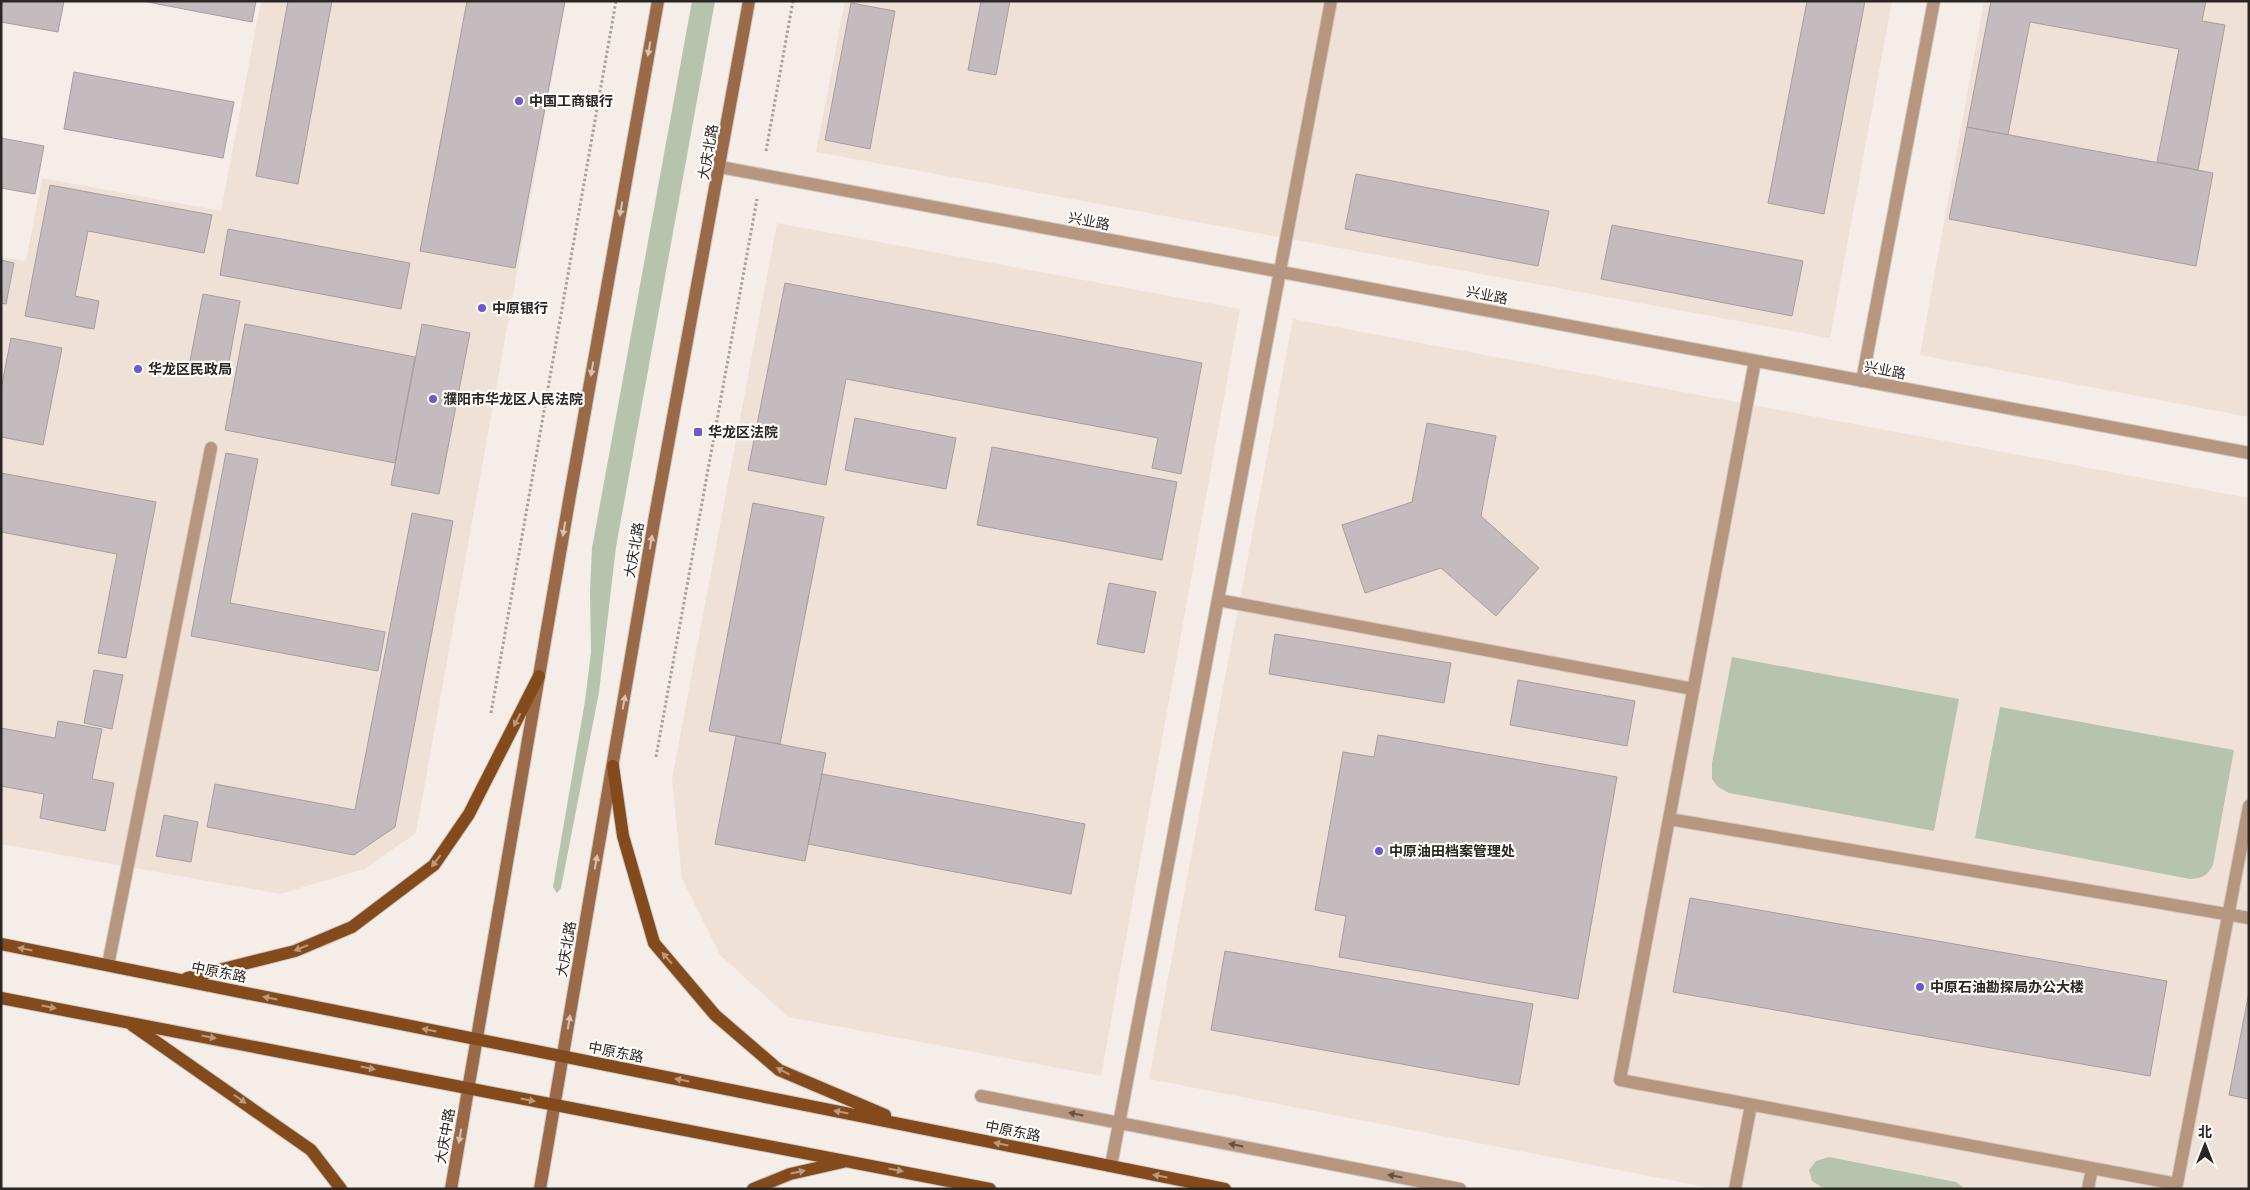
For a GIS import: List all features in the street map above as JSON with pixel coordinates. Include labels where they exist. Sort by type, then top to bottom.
[{"type":"main road","points":[[468,1088],[658,1]]},
{"type":"main road","name":"大庆北路","points":[[554,1105],[655,516],[749,1]]},
{"type":"main road","points":[[180,980],[214,973],[295,951],[352,927],[434,865],[469,814],[539,676]]},
{"type":"main road","points":[[613,766],[623,836],[654,943],[714,1015],[779,1070],[908,1125]]},
{"type":"main road","name":"中原东路","points":[[1,944],[1225,1189]]},
{"type":"main road","points":[[1,998],[990,1189]]},
{"type":"main road","points":[[128,1022],[311,1150],[341,1189]]},
{"type":"main road","name":"大庆中路","points":[[451,1189],[468,1088]]},
{"type":"main road","points":[[540,1189],[554,1105]]},
{"type":"main road","points":[[753,1189],[790,1174],[848,1161]]},
{"type":"street","points":[[1111,1166],[1331,1]]},
{"type":"street","points":[[1862,381],[1934,1]]},
{"type":"street","name":"兴业路","points":[[720,167],[2249,453]]},
{"type":"street","points":[[1755,361],[1620,1080],[2177,1184],[2249,806]]},
{"type":"street","points":[[108,965],[211,448]]},
{"type":"street","points":[[1218,600],[1693,689]]},
{"type":"street","points":[[1669,819],[2249,918]]},
{"type":"street","points":[[981,1096],[1460,1189]]},
{"type":"street","points":[[1735,1189],[1751,1105]]},
{"type":"street","points":[[2088,1189],[2092,1168]]},
{"type":"path","points":[[490,713],[616,1]]},
{"type":"path","points":[[656,757],[793,1]]},
{"type":"shaded area","points":[[261,1],[566,1],[416,833],[364,869],[280,894],[1,844],[1,257],[26,261],[42,178],[221,211]]},
{"type":"shaded area","points":[[845,1],[1892,1],[1830,338],[816,152]]},
{"type":"shaded area","points":[[1984,1],[2249,1],[2249,417],[1920,355]]},
{"type":"shaded area","points":[[777,223],[1240,309],[1101,1076],[788,1017],[720,955],[682,879],[672,779]]},
{"type":"shaded area","points":[[1293,319],[2249,498],[2249,1189],[1716,1189],[1149,1079]]},
{"type":"green space","points":[[692,1],[715,1],[616,547],[599,692],[561,888],[557,893],[553,887],[585,701],[591,652],[590,592],[592,548]]},
{"type":"green space","points":[[1732,657],[1959,699],[1934,831],[1729,793],[1718,787],[1712,779],[1712,763]]},
{"type":"green space","points":[[2000,707],[2234,750],[2213,865],[2209,872],[2204,876],[2190,879],[1975,838]]},
{"type":"green space","points":[[1829,1157],[1956,1182],[1965,1189],[1823,1188],[1812,1181],[1809,1170],[1816,1161]]},
{"type":"building","points":[[1,1],[64,1],[58,32],[1,22]]},
{"type":"building","points":[[142,1],[256,1],[252,22]]},
{"type":"building","points":[[288,1],[332,1],[298,184],[256,176]]},
{"type":"building","points":[[467,1],[565,1],[515,268],[420,251]]},
{"type":"building","points":[[981,1],[1010,1],[996,75],[968,70]]},
{"type":"building","points":[[1807,1],[1865,1],[1824,214],[1768,203]]},
{"type":"building","points":[[1991,1],[2206,1],[2202,21],[2225,25],[2198,170],[2157,162],[2179,49],[2030,22],[2008,135],[1967,127]]},
{"type":"building","points":[[851,3],[895,11],[870,149],[825,140]]},
{"type":"building","points":[[74,72],[234,102],[223,158],[64,129]]},
{"type":"building","points":[[1967,127],[2213,173],[2196,266],[1949,219]]},
{"type":"building","points":[[1,138],[44,146],[35,194],[1,188]]},
{"type":"building","points":[[1356,174],[1549,211],[1538,266],[1345,229]]},
{"type":"building","points":[[50,185],[212,215],[204,253],[88,231],[75,296],[99,301],[94,329],[25,316]]},
{"type":"building","points":[[1612,225],[1803,261],[1792,316],[1601,279]]},
{"type":"building","points":[[228,229],[410,263],[401,309],[220,275]]},
{"type":"building","points":[[1,260],[14,263],[6,304],[1,303]]},
{"type":"building","points":[[785,283],[1202,363],[1181,474],[1152,468],[1158,438],[846,379],[826,485],[748,470]]},
{"type":"building","points":[[203,294],[240,301],[227,373],[189,366]]},
{"type":"building","points":[[245,324],[415,357],[395,463],[225,430]]},
{"type":"building","points":[[422,324],[470,333],[439,494],[391,485]]},
{"type":"building","points":[[11,338],[62,348],[43,445],[1,437],[1,389]]},
{"type":"building","points":[[855,418],[956,438],[946,489],[845,470]]},
{"type":"building","points":[[1427,423],[1496,436],[1481,516],[1539,568],[1496,616],[1441,568],[1365,593],[1342,525],[1412,502]]},
{"type":"building","points":[[992,447],[1177,482],[1162,560],[977,525]]},
{"type":"building","points":[[226,453],[258,459],[230,603],[385,632],[378,671],[191,636]]},
{"type":"building","points":[[1,473],[156,502],[126,658],[98,653],[117,554],[1,532]]},
{"type":"building","points":[[753,503],[824,517],[780,744],[709,731]]},
{"type":"building","points":[[412,513],[453,521],[395,827],[354,855],[207,827],[215,784],[355,810]]},
{"type":"building","points":[[1109,583],[1156,592],[1144,653],[1097,644]]},
{"type":"building","points":[[1275,634],[1451,663],[1444,703],[1269,674]]},
{"type":"building","points":[[94,670],[123,675],[112,729],[84,723]]},
{"type":"building","points":[[1518,680],[1635,701],[1627,746],[1510,725]]},
{"type":"building","points":[[58,721],[102,729],[92,779],[114,783],[105,831],[40,818],[44,794],[1,786],[1,728],[55,738]]},
{"type":"building","points":[[1378,735],[1617,777],[1578,999],[1339,957],[1346,916],[1315,910],[1343,752],[1374,757]]},
{"type":"building","points":[[736,736],[826,753],[805,861],[715,844]]},
{"type":"building","points":[[822,774],[1085,824],[1071,894],[808,844]]},
{"type":"building","points":[[164,815],[198,822],[191,862],[156,856]]},
{"type":"building","name":"中原石油勘探局办公大楼","points":[[1690,898],[2167,981],[2150,1076],[1673,992]]},
{"type":"building","points":[[1225,951],[1533,1004],[1519,1085],[1211,1030]]},
{"type":"building","points":[[2249,992],[2249,1099],[2229,1095]]},
{"type":"place","name":"中国工商银行","points":[[519,101]]},
{"type":"place","name":"中原银行","points":[[482,308]]},
{"type":"place","name":"华龙区民政局","points":[[138,369]]},
{"type":"place","name":"濮阳市华龙区人民法院","points":[[433,399]]},
{"type":"place","name":"华龙区法院","points":[[698,432]]},
{"type":"place","name":"中原油田档案管理处","points":[[1379,851]]},
{"type":"place","name":"中原石油勘探局办公大楼","points":[[1920,987]]}]
